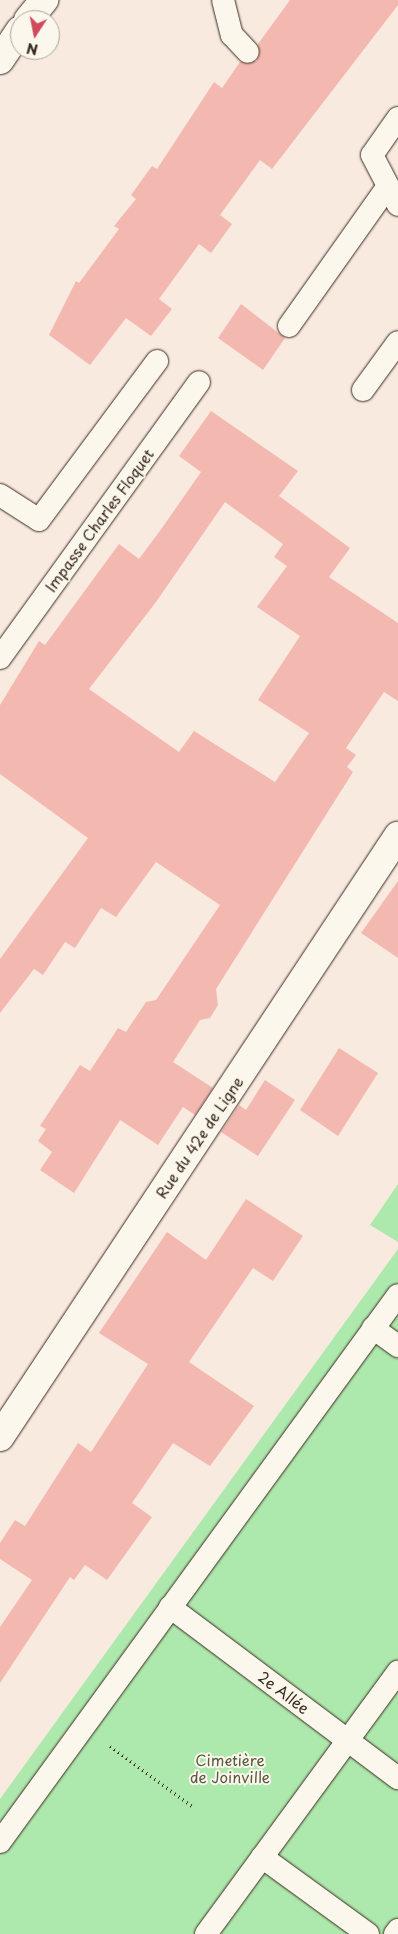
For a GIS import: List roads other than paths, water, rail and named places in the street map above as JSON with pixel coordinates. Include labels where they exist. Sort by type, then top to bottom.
[{"type":"street","points":[[36,10],[44,0]]},
{"type":"street","points":[[0,60],[10,45]]},
{"type":"street","name":"Rue du 42e de Ligne","points":[[0,1437],[398,836]]},
{"type":"lane","points":[[222,0],[232,34],[248,52]]},
{"type":"lane","points":[[289,326],[393,196],[372,155],[398,118]]},
{"type":"lane","points":[[363,390],[398,342]]},
{"type":"lane","points":[[0,495],[39,520],[157,361]]},
{"type":"lane","name":"Impasse Charles Floquet","points":[[0,658],[198,382]]},
{"type":"lane","points":[[0,1842],[398,1295]]},
{"type":"lane","points":[[373,1328],[398,1346]]},
{"type":"lane","name":"2e Allée","points":[[170,1607],[398,1778]]},
{"type":"lane","points":[[206,1934],[398,1672]]},
{"type":"lane","points":[[262,1857],[368,1934]]},
{"type":"lane","points":[[395,1934],[398,1930]]},
{"type":"park label","name":"Cimetière de Joinville","points":[[230,1768]]}]
